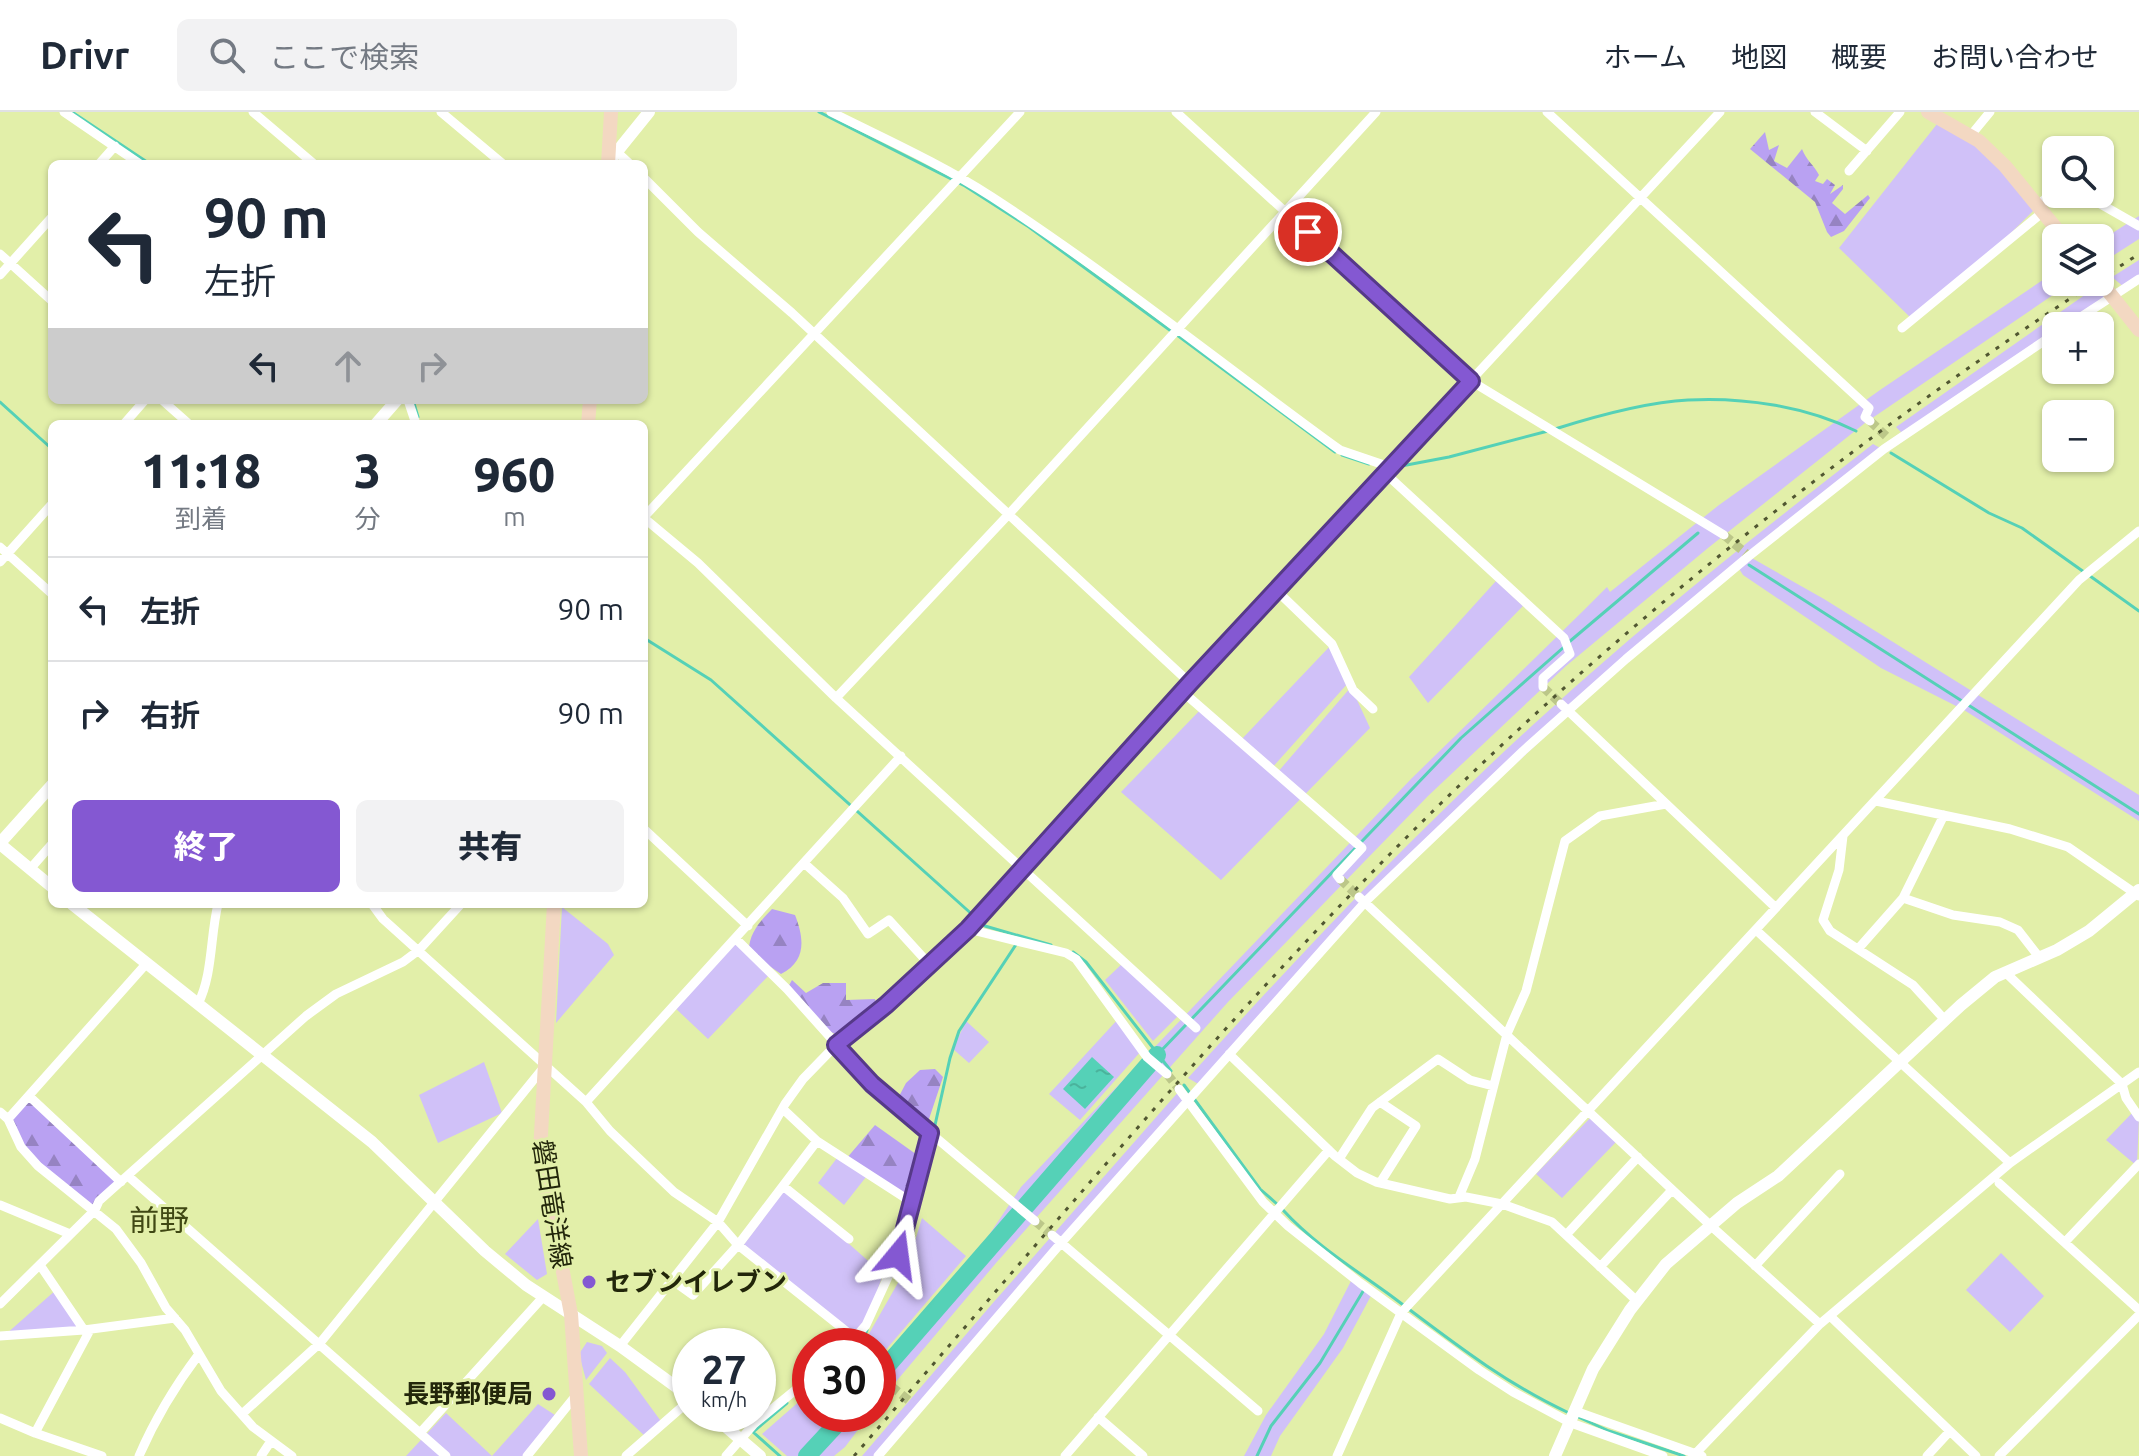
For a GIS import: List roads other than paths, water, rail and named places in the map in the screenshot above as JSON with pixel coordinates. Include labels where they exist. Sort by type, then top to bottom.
[{"type":"main road","points":[[610,160],[611,112]]},
{"type":"main road","points":[[1928,112],[1971,135],[2005,166],[2052,224]]},
{"type":"main road","points":[[2112,296],[2139,330]]},
{"type":"main road","name":"磐田竜洋線","points":[[554,908],[540,1152],[571,1314],[581,1456]]},
{"type":"street","points":[[64,112],[134,160]]},
{"type":"street","points":[[253,112],[309,160]]},
{"type":"street","points":[[441,112],[498,160]]},
{"type":"street","points":[[611,160],[649,112]]},
{"type":"street","points":[[831,112],[960,177],[1054,239],[1340,450],[1388,470],[1564,638],[1570,654],[1543,678],[1543,687]]},
{"type":"street","points":[[648,514],[1020,112]]},
{"type":"street","points":[[1176,112],[1471,381],[1724,535]]},
{"type":"street","points":[[836,698],[1008,515],[1376,112]]},
{"type":"street","points":[[1547,112],[1869,408],[1865,417],[1870,421]]},
{"type":"street","points":[[620,1346],[718,1222],[803,1079],[836,1045],[968,929],[1190,683],[1720,112]]},
{"type":"street","points":[[1815,112],[1867,151]]},
{"type":"street","points":[[1849,171],[1900,112]]},
{"type":"street","points":[[1971,135],[1990,112]]},
{"type":"street","points":[[103,160],[115,146]]},
{"type":"street","points":[[648,182],[698,232],[814,335],[1190,683]]},
{"type":"street","points":[[1902,328],[2042,206]]},
{"type":"street","points":[[2108,208],[2139,226]]},
{"type":"street","points":[[0,275],[48,221]]},
{"type":"street","points":[[0,254],[48,297]]},
{"type":"street","points":[[2114,289],[2139,279]]},
{"type":"street","points":[[2083,312],[2102,296]]},
{"type":"street","points":[[878,1456],[915,1406],[1229,1054],[1362,899],[1523,751],[1564,709],[1890,439],[2042,342]]},
{"type":"street","points":[[128,420],[142,404]]},
{"type":"street","points":[[166,404],[184,420]]},
{"type":"street","points":[[380,420],[394,404]]},
{"type":"street","points":[[48,508],[2,554],[48,591]]},
{"type":"street","points":[[648,521],[698,563],[836,698],[1196,1028]]},
{"type":"street","points":[[1337,1456],[1401,1313],[2079,580],[2139,531]]},
{"type":"street","points":[[1276,590],[1332,644],[1353,690],[1373,709]]},
{"type":"street","points":[[1183,692],[1362,848],[1337,875],[1340,879]]},
{"type":"street","points":[[1564,709],[1776,908]]},
{"type":"street","points":[[586,1102],[901,756]]},
{"type":"street","points":[[48,790],[0,844],[48,884]]},
{"type":"street","points":[[1555,1456],[1593,1369],[1637,1301],[1666,1264],[1737,1203],[1778,1176],[1995,977],[2089,931],[2138,893],[2068,847],[2010,829],[1876,801]]},
{"type":"street","points":[[1459,1197],[1475,1159],[1507,1034],[1526,991],[1565,841],[1600,816],[1666,804]]},
{"type":"street","points":[[1858,949],[1903,898],[1944,815]]},
{"type":"street","points":[[648,833],[748,926]]},
{"type":"street","points":[[1843,836],[1839,870],[1823,920],[1830,931],[1913,985],[1945,1020]]},
{"type":"street","points":[[30,869],[48,849]]},
{"type":"street","points":[[804,863],[843,898],[868,934],[889,920],[930,965]]},
{"type":"street","points":[[1903,898],[1953,915],[2000,922],[2018,930],[2039,957]]},
{"type":"street","points":[[1362,899],[1672,1190],[1820,1324]]},
{"type":"street","points":[[77,908],[372,1142],[485,1251],[672,1385]]},
{"type":"street","points":[[198,1004],[206,989],[217,908]]},
{"type":"street","points":[[375,908],[383,919],[532,1052],[544,1067],[586,1102],[610,1131],[674,1192],[718,1222],[738,1245],[842,1328]]},
{"type":"street","points":[[0,1304],[95,1210],[99,1201],[306,1016],[336,994],[403,962],[419,950],[457,908]]},
{"type":"street","points":[[968,929],[1066,953],[1076,959],[1147,1057],[1167,1074]]},
{"type":"street","points":[[1756,930],[2010,1163]]},
{"type":"street","points":[[736,939],[787,989],[872,1084],[1035,1221]]},
{"type":"street","points":[[8,1119],[146,964]]},
{"type":"street","points":[[2005,972],[2122,1084],[2126,1098],[2139,1117]]},
{"type":"street","points":[[1229,1054],[1357,1173],[1380,1183],[1450,1199],[1459,1197],[1502,1204],[1552,1222],[1637,1301]]},
{"type":"street","points":[[1339,1159],[1372,1108],[1438,1059],[1470,1080],[1493,1086]]},
{"type":"street","points":[[242,1414],[320,1343],[544,1067]]},
{"type":"street","points":[[1573,1417],[1699,1454],[1820,1324],[2010,1163],[2139,1072]]},
{"type":"street","points":[[1179,1089],[1274,1213],[1310,1244],[1479,1370],[1573,1417],[1663,1456]]},
{"type":"street","points":[[29,1096],[320,1343],[446,1456]]},
{"type":"street","points":[[1380,1102],[1416,1126],[1380,1183]]},
{"type":"street","points":[[783,1109],[817,1141],[913,1203]]},
{"type":"street","points":[[0,1112],[8,1119],[21,1147],[38,1166],[116,1229],[132,1249],[166,1308],[185,1330],[221,1391],[253,1427],[292,1456]]},
{"type":"street","points":[[864,1328],[898,1255],[930,1133]]},
{"type":"street","points":[[672,1280],[693,1295],[738,1245],[817,1141]]},
{"type":"street","points":[[1065,1456],[1329,1150]]},
{"type":"street","points":[[1566,1235],[1638,1157]]},
{"type":"street","points":[[2065,1242],[2139,1164]]},
{"type":"street","points":[[1755,1266],[1840,1174]]},
{"type":"street","points":[[1999,1183],[2139,1313],[1999,1456]]},
{"type":"street","points":[[783,1186],[849,1239]]},
{"type":"street","points":[[1600,1267],[1672,1190]]},
{"type":"street","points":[[0,1205],[70,1234]]},
{"type":"street","points":[[1052,1235],[1258,1411]]},
{"type":"street","points":[[40,1265],[87,1330]]},
{"type":"street","points":[[420,1433],[544,1296]]},
{"type":"street","points":[[1830,1316],[1976,1456]]},
{"type":"street","points":[[0,1336],[87,1330],[175,1318]]},
{"type":"street","points":[[35,1433],[87,1330]]},
{"type":"street","points":[[139,1456],[162,1407],[199,1354]]},
{"type":"street","points":[[726,1456],[754,1424],[792,1393]]},
{"type":"street","points":[[527,1456],[577,1394]]},
{"type":"street","points":[[626,1456],[672,1415]]},
{"type":"street","points":[[1098,1417],[1143,1456]]},
{"type":"street","points":[[0,1418],[102,1456]]},
{"type":"street","points":[[1927,1456],[1950,1431]]},
{"type":"street","points":[[733,1432],[760,1456]]},
{"type":"street","points":[[261,1456],[271,1441]]},
{"type":"water","points":[[1092,1057],[1114,1077],[1085,1109],[1063,1089]]},
{"type":"waterway","points":[[72,112],[144,160]]},
{"type":"waterway","points":[[819,112],[965,186],[1029,227],[1171,331]]},
{"type":"waterway","points":[[1177,335],[1335,452]]},
{"type":"waterway","points":[[1555,429],[1639,407],[1709,399],[1795,409],[1856,431]]},
{"type":"waterway","points":[[0,402],[48,445]]},
{"type":"waterway","points":[[414,404],[418,417]]},
{"type":"waterway","points":[[1396,467],[1449,457],[1548,431]]},
{"type":"waterway","points":[[1891,453],[1989,513],[2022,528],[2084,572]]},
{"type":"waterway","points":[[1342,455],[1369,464]]},
{"type":"waterway","points":[[1569,642],[1698,533]]},
{"type":"waterway","points":[[1749,565],[2139,814]]},
{"type":"waterway","points":[[2090,576],[2139,611]]},
{"type":"waterway","points":[[648,641],[711,680],[985,926],[1051,945]]},
{"type":"waterway","points":[[1157,1055],[1461,738],[1564,647]]},
{"type":"waterway","points":[[933,1134],[959,1031],[1017,943]]},
{"type":"waterway","points":[[1073,952],[1086,962],[1171,1071]]},
{"type":"waterway","points":[[896,1355],[1157,1055]]},
{"type":"waterway","points":[[1184,1085],[1260,1189],[1277,1204]]},
{"type":"waterway","points":[[901,1258],[916,1204]]},
{"type":"waterway","points":[[1283,1210],[1322,1246],[1457,1345],[1500,1375],[1569,1413]]},
{"type":"waterway","points":[[1257,1456],[1271,1426],[1320,1363],[1365,1288]]},
{"type":"waterway","points":[[780,1456],[753,1432],[787,1403]]},
{"type":"waterway","points":[[1576,1416],[1609,1431],[1684,1456]]},
{"type":"waterway","points":[[807,1456],[829,1432]]},
{"type":"tunnel","points":[[1870,421],[1886,436]]},
{"type":"tunnel","points":[[1724,535],[1749,556]]},
{"type":"tunnel","points":[[1543,687],[1561,704]]},
{"type":"tunnel","points":[[1340,879],[1359,897]]},
{"type":"tunnel","points":[[1167,1074],[1179,1089]]},
{"type":"tunnel","points":[[1035,1221],[1052,1235]]},
{"type":"tunnel","points":[[896,1390],[912,1403]]},
{"type":"railway","points":[[2114,270],[2139,254]]},
{"type":"railway","points":[[854,1456],[1254,998],[1393,851],[1474,772],[1642,620],[1729,548],[1909,410],[2074,296]]},
{"type":"place","name":"セブンイレブン","points":[[589,1282]]},
{"type":"place","name":"長野郵便局","points":[[549,1394]]},
{"type":"district","name":"前野","points":[[159,1221]]}]
